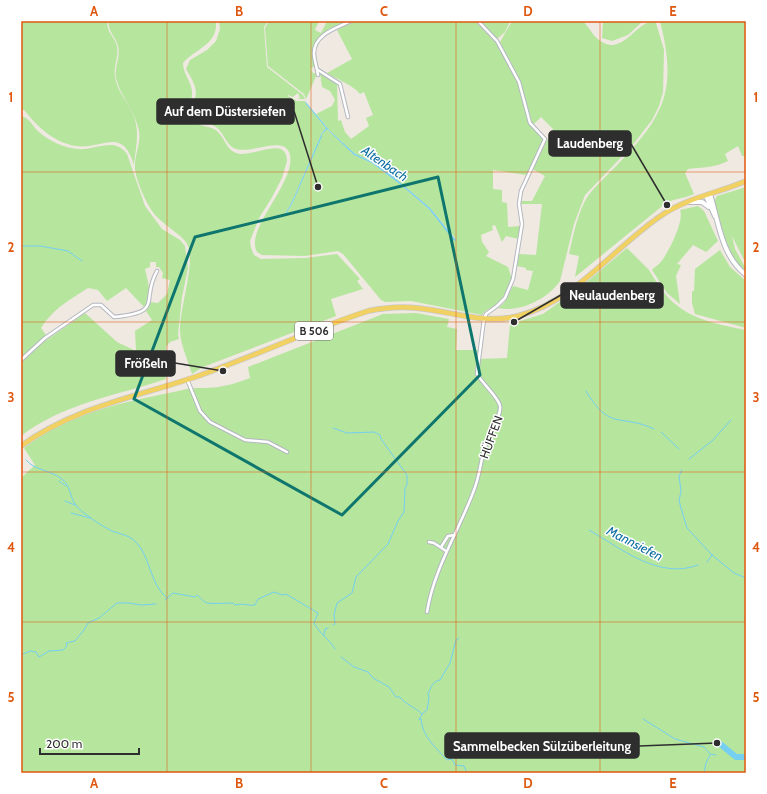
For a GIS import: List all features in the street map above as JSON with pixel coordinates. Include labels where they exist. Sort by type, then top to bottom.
[{"type":"main road","name":"B 506","points":[[21,446],[57,423],[90,408],[192,377],[368,311],[383,308],[413,307],[484,319],[512,318],[541,308],[569,292],[652,222],[670,210],[746,181]]},
{"type":"main road","points":[[708,195],[709,207]]},
{"type":"main road","points":[[708,195],[728,254],[738,268],[746,275]]},
{"type":"main road","points":[[688,202],[702,202],[709,207],[715,216]]},
{"type":"street","points":[[318,75],[314,53],[315,46],[324,34],[351,21]]},
{"type":"street","points":[[478,21],[497,41],[519,82],[530,123],[546,139],[523,186],[520,197],[519,204],[522,224],[513,279],[505,298],[486,314],[484,319]]},
{"type":"street","points":[[317,69],[340,84],[348,117]]},
{"type":"street","points":[[21,360],[45,338],[93,305],[101,305],[114,317],[144,310],[148,306],[154,276],[157,271]]},
{"type":"street","points":[[494,308],[498,312]]},
{"type":"street","name":"HÜFFEN","points":[[427,612],[429,601],[446,551],[455,535],[475,489],[486,442],[500,412],[498,401],[477,374],[484,319]]},
{"type":"street","points":[[192,377],[200,411],[210,422],[245,440],[268,442],[287,452]]},
{"type":"street","name":"HÜFFEN","points":[[441,547],[448,536],[455,535]]},
{"type":"street","points":[[430,542],[446,551]]},
{"type":"highlighted area","points":[[438,177],[480,375],[342,515],[134,399],[195,237]]},
{"type":"green space","points":[[21,21],[108,21],[107,25],[109,31],[117,46],[115,69],[116,82],[131,110],[136,124],[137,144],[134,165],[124,146],[117,142],[85,146],[68,144],[53,138],[35,123],[24,110],[21,110]]},
{"type":"green space","points":[[109,21],[216,21],[214,36],[183,63],[184,71],[192,91],[190,114],[197,123],[212,128],[218,132],[233,152],[242,154],[275,148],[281,149],[285,153],[287,161],[282,178],[259,218],[250,241],[251,248],[254,255],[261,259],[305,258],[337,254],[360,279],[357,281],[363,289],[331,299],[336,316],[203,367],[192,374],[180,335],[181,320],[189,275],[190,254],[185,241],[153,213],[138,181],[135,166],[139,131],[116,78],[119,50],[110,31]]},
{"type":"green space","points":[[219,21],[268,21],[264,27],[267,67],[303,95],[305,99],[297,99],[300,98],[298,93],[293,97],[288,96],[297,101],[305,101],[326,128],[322,133],[291,204],[285,214],[274,221],[286,214],[292,204],[322,134],[327,129],[354,155],[372,163],[401,185],[429,209],[452,237],[456,239],[430,208],[390,174],[373,162],[355,154],[329,130],[316,114],[332,106],[335,100],[330,91],[322,87],[320,73],[337,83],[338,121],[341,120],[345,132],[351,139],[369,126],[366,118],[373,115],[364,92],[360,94],[349,85],[327,73],[352,59],[337,30],[355,21],[475,21],[497,44],[518,83],[529,124],[543,139],[526,175],[493,170],[493,189],[502,190],[502,202],[507,203],[508,227],[520,226],[519,239],[506,236],[502,242],[495,225],[492,226],[493,230],[481,235],[482,242],[489,252],[486,256],[508,267],[512,279],[500,302],[485,311],[482,315],[411,301],[385,302],[381,300],[343,254],[338,251],[305,256],[262,255],[257,252],[255,242],[258,231],[263,219],[286,179],[290,166],[290,155],[287,149],[281,146],[273,145],[239,150],[232,147],[227,142],[219,129],[210,124],[199,122],[194,116],[193,109],[196,92],[186,69],[190,60],[207,50],[216,41],[220,29]]},
{"type":"green space","points":[[269,21],[319,21],[315,30],[321,33],[327,21],[347,21],[331,28],[316,41],[313,55],[315,65],[311,69],[313,73],[317,74],[306,99],[304,94],[268,66],[265,28]]},
{"type":"green space","points":[[480,21],[510,21],[505,32],[497,39]]},
{"type":"green space","points":[[512,21],[583,21],[599,40],[607,44],[614,45],[621,43],[639,28],[652,21],[656,23],[664,50],[663,92],[659,106],[652,120],[632,146],[585,195],[574,224],[560,281],[555,288],[541,299],[524,306],[506,309],[498,308],[504,303],[513,286],[528,290],[533,271],[517,266],[519,254],[536,255],[542,204],[521,204],[521,201],[532,201],[545,176],[532,169],[553,129],[541,117],[534,124],[532,122],[520,81],[500,42]]},
{"type":"green space","points":[[603,21],[643,21],[628,35],[612,41],[602,38]]},
{"type":"green space","points":[[660,21],[746,21],[746,156],[742,156],[738,146],[725,154],[728,161],[713,166],[688,169],[685,173],[694,194],[666,203],[575,277],[579,256],[569,254],[576,224],[584,202],[599,183],[635,146],[648,130],[664,99],[667,82],[667,65],[665,44]]},
{"type":"green space","points":[[21,116],[29,120],[43,135],[62,146],[84,149],[110,145],[122,149],[127,154],[145,206],[162,229],[180,240],[185,246],[188,268],[182,297],[178,334],[179,339],[170,342],[166,347],[167,361],[162,363],[166,379],[73,408],[38,425],[21,436],[21,363],[41,344],[85,313],[117,342],[136,351],[135,331],[152,320],[146,311],[150,302],[158,303],[167,294],[170,280],[162,278],[163,273],[159,267],[156,267],[156,262],[150,262],[150,267],[145,269],[149,298],[145,308],[126,288],[107,301],[98,290],[88,288],[62,305],[51,315],[41,328],[46,335],[21,359]]},
{"type":"green space","points":[[746,187],[746,264],[732,236],[735,249],[746,269],[746,273],[733,258],[728,249],[714,202],[717,196]]},
{"type":"green space","points":[[698,206],[704,211],[718,241],[706,252],[693,245],[677,264],[681,265],[676,276],[680,304],[667,293],[652,270],[662,260],[678,230],[681,215],[680,210]]},
{"type":"green space","points":[[627,248],[649,270],[657,283],[657,287],[660,287],[677,306],[698,318],[721,325],[746,330],[746,773],[21,773],[21,478],[35,465],[24,448],[43,435],[62,425],[102,409],[144,398],[187,389],[226,385],[250,378],[248,367],[383,314],[416,313],[449,319],[447,327],[457,329],[456,350],[478,350],[475,371],[478,371],[479,359],[507,358],[510,324],[543,314],[582,286]]},
{"type":"green space","points":[[720,250],[730,267],[746,281],[746,328],[695,314],[692,303],[692,291],[694,291],[695,269]]},
{"type":"water","points":[[305,101],[329,130],[355,154],[373,162],[390,174],[430,208],[456,240],[455,241],[451,238],[429,209],[372,163],[354,155],[327,129],[322,134],[292,204],[286,214],[274,221],[285,214],[291,204],[322,133],[326,128]]},
{"type":"waterway","points":[[21,246],[40,246],[68,251],[82,261]]},
{"type":"waterway","points":[[586,391],[594,404],[609,417],[642,424],[654,429]]},
{"type":"waterway","points":[[689,459],[712,441],[731,420]]},
{"type":"waterway","points":[[333,428],[347,433],[374,432],[380,435],[381,439],[407,475],[407,485],[405,488],[404,512],[398,521],[388,544],[356,577],[352,593],[337,603],[334,614],[335,624],[333,625]]},
{"type":"waterway","points":[[661,432],[679,449]]},
{"type":"waterway","points":[[26,460],[30,464],[54,474],[63,480],[67,485],[76,506],[93,520],[112,531],[127,536],[135,541],[144,554],[153,578],[161,592],[167,598]]},
{"type":"waterway","points":[[682,470],[679,476],[681,491],[679,501],[687,528],[712,555],[734,573],[746,578]]},
{"type":"waterway","points":[[59,481],[66,486]]},
{"type":"waterway","points":[[65,501],[75,505]]},
{"type":"waterway","points":[[71,513],[90,518]]},
{"type":"waterway","name":"Mannsiefen","points":[[589,530],[628,553],[655,566],[669,569],[683,569],[698,565]]},
{"type":"waterway","name":"Mannsiefen","points":[[707,562],[712,555]]},
{"type":"waterway","points":[[165,600],[173,593],[195,597],[197,595],[207,603],[255,605],[258,599],[274,592],[282,595],[286,594],[318,613],[314,623],[335,649]]},
{"type":"waterway","points":[[21,655],[30,651],[36,652],[39,657],[49,651],[63,650],[67,646],[66,643],[75,641],[88,623],[99,618],[117,603],[141,605],[156,604]]},
{"type":"waterway","points":[[324,635],[325,629],[328,628]]},
{"type":"waterway","points":[[422,714],[427,710],[429,698],[428,694],[430,689],[434,683],[440,680],[450,663],[456,640],[459,638]]},
{"type":"waterway","points":[[341,657],[354,667],[368,672],[373,678],[389,687],[396,697],[400,697],[422,714],[419,720],[421,719],[424,731],[430,741],[447,760],[452,759],[455,765],[464,766],[467,773]]},
{"type":"waterway","points":[[643,719],[675,739],[704,747],[710,754],[716,755]]},
{"type":"waterway","points":[[719,743],[736,757],[746,757]]},
{"type":"waterway","points":[[704,773],[706,763],[710,755]]},
{"type":"place","name":"Auf dem Düstersiefen","points":[[318,187]]},
{"type":"place","name":"Laudenberg","points":[[667,205]]},
{"type":"place","name":"Neulaudenberg","points":[[514,322]]},
{"type":"place","name":"Frößeln","points":[[223,371]]},
{"type":"place","name":"Sammelbecken Sülzüberleitung","points":[[717,743]]},
{"type":"water label","name":"Altenbach","points":[[385,163]]}]
